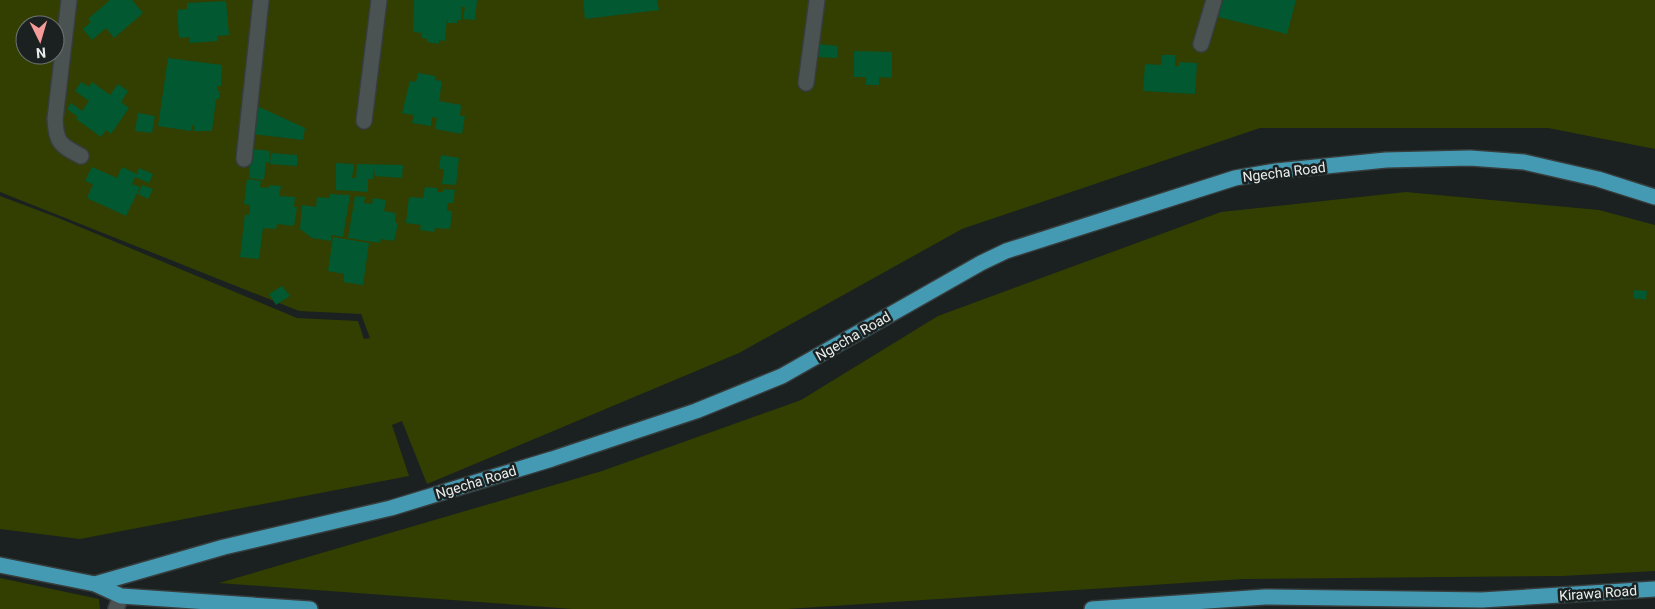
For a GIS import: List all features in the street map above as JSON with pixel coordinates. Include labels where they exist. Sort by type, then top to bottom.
[{"type":"main road","name":"Ngecha Road","points":[[95,584],[224,547],[391,508],[559,457],[696,411],[782,376],[981,263],[1006,252],[1235,178],[1276,171],[1386,160],[1486,159],[1524,162],[1560,169],[1655,197]]},
{"type":"main road","points":[[0,565],[95,584],[118,602],[310,609]]},
{"type":"main road","name":"Kirawa Road","points":[[1092,609],[1265,597],[1489,600],[1655,589]]},
{"type":"street","points":[[69,0],[55,119],[56,135],[62,146],[81,156]]},
{"type":"street","points":[[244,159],[261,0]]},
{"type":"street","points":[[364,121],[379,0]]},
{"type":"street","points":[[806,83],[817,0]]},
{"type":"street","points":[[1201,44],[1214,0]]},
{"type":"green space","points":[[0,0],[1655,0],[1655,149],[1548,128],[1260,128],[962,229],[739,353],[427,484],[402,421],[392,425],[409,476],[80,539],[0,529],[0,196],[56,217],[297,318],[358,321],[364,339],[370,338],[361,314],[299,311],[0,192]]},
{"type":"green space","points":[[1406,192],[1599,210],[1655,225],[1655,571],[1562,576],[1243,579],[787,609],[573,609],[219,583],[602,471],[801,400],[938,316],[1221,212]]},
{"type":"green space","points":[[0,578],[99,599],[100,609],[0,609]]},
{"type":"building","points":[[110,0],[132,0],[143,13],[114,38],[106,28],[92,40],[83,29],[91,22],[88,19]]},
{"type":"building","points":[[414,0],[477,0],[475,20],[463,19],[465,7],[462,7],[461,20],[457,20],[457,23],[448,23],[447,19],[445,41],[439,40],[439,44],[427,42],[427,39],[422,38],[422,33],[413,32]]},
{"type":"building","points":[[583,0],[657,0],[659,10],[585,19]]},
{"type":"building","points":[[1218,0],[1296,0],[1287,34],[1214,16]]},
{"type":"building","points":[[226,1],[229,35],[217,36],[218,41],[190,43],[190,37],[179,38],[177,10],[187,9],[187,3]]},
{"type":"building","points":[[818,44],[838,46],[837,58],[817,57]]},
{"type":"building","points":[[854,51],[892,52],[892,78],[879,77],[879,85],[866,85],[866,77],[854,77]]},
{"type":"building","points":[[1162,55],[1175,55],[1175,66],[1179,66],[1179,62],[1197,63],[1195,94],[1143,91],[1145,64],[1161,65]]},
{"type":"building","points":[[168,58],[222,65],[221,86],[218,86],[217,91],[220,91],[219,99],[216,99],[212,131],[194,131],[194,125],[192,125],[191,131],[158,126]]},
{"type":"building","points":[[418,73],[435,76],[435,80],[442,81],[439,101],[461,105],[460,116],[465,116],[462,134],[435,129],[437,118],[432,117],[431,126],[412,123],[414,115],[402,113],[410,81],[416,82]]},
{"type":"building","points":[[81,82],[89,87],[92,82],[110,95],[118,84],[128,91],[121,102],[129,108],[111,134],[106,130],[101,137],[76,119],[78,117],[67,109],[71,103],[82,111],[89,101],[75,91]]},
{"type":"building","points":[[257,106],[305,128],[303,140],[251,134]]},
{"type":"building","points":[[138,113],[155,116],[152,133],[135,131]]},
{"type":"building","points":[[251,149],[270,151],[269,163],[266,162],[264,180],[249,178]]},
{"type":"building","points":[[271,153],[297,155],[297,166],[270,164]]},
{"type":"building","points":[[441,155],[459,158],[456,185],[442,184],[444,169],[439,169]]},
{"type":"building","points":[[336,163],[354,164],[352,178],[356,178],[357,164],[403,165],[402,178],[375,176],[374,168],[373,179],[368,179],[368,192],[336,190]]},
{"type":"building","points":[[92,167],[117,178],[122,167],[137,174],[139,168],[153,174],[149,183],[135,177],[132,184],[140,187],[126,216],[87,198],[93,184],[85,181]]},
{"type":"building","points":[[247,179],[261,181],[260,187],[269,188],[269,185],[281,186],[279,196],[295,197],[294,207],[297,207],[294,226],[277,224],[276,229],[263,228],[259,259],[240,257],[245,214],[249,215],[250,205],[244,204]]},
{"type":"building","points":[[142,185],[153,189],[148,199],[138,194]]},
{"type":"building","points":[[425,187],[437,188],[437,192],[443,192],[443,189],[455,190],[453,203],[448,203],[447,211],[452,211],[450,229],[435,228],[434,232],[420,230],[421,225],[406,223],[409,197],[423,198]]},
{"type":"building","points":[[330,194],[350,195],[343,237],[332,235],[331,241],[312,238],[300,229],[302,205],[316,207],[317,197],[329,198]]},
{"type":"building","points":[[355,196],[365,197],[364,203],[372,204],[373,198],[386,200],[384,211],[396,213],[395,223],[398,223],[394,241],[381,239],[380,243],[348,238]]},
{"type":"building","points":[[333,237],[369,243],[363,285],[343,282],[344,274],[328,271]]},
{"type":"building","points":[[282,286],[290,296],[276,305],[269,294]]},
{"type":"building","points":[[1634,290],[1647,291],[1646,300],[1633,298]]}]
